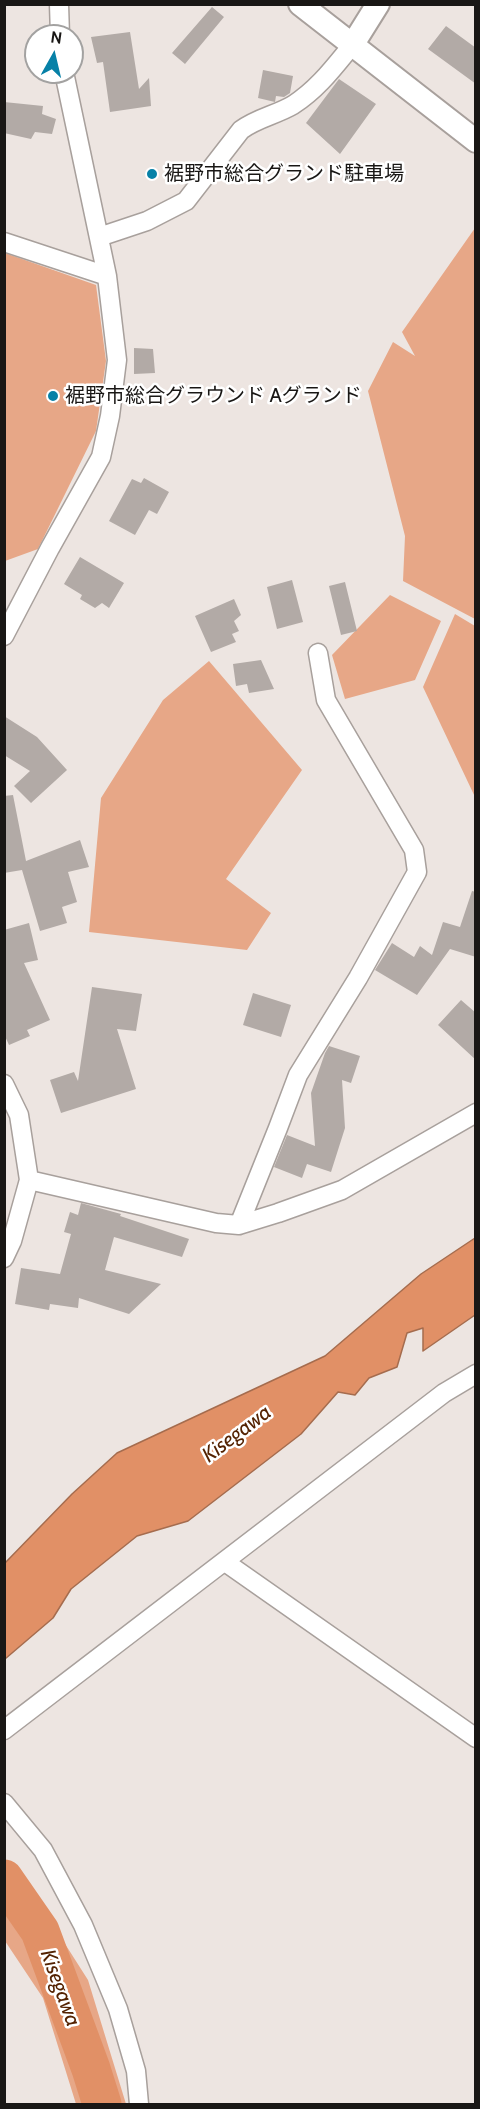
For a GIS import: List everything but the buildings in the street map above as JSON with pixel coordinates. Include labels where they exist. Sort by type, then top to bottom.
[{"type":"street","points":[[59,4],[60,24]]},
{"type":"street","points":[[300,4],[476,141]]},
{"type":"street","points":[[99,237],[147,221],[186,201],[242,130],[252,122],[290,106],[317,87],[353,44],[378,4]]},
{"type":"street","points":[[4,636],[100,457],[110,416],[117,360],[107,276],[67,84]]},
{"type":"street","points":[[4,242],[107,276]]},
{"type":"street","points":[[239,1225],[298,1075],[358,978],[417,872],[414,850],[326,700],[318,653]]},
{"type":"street","points":[[4,1084],[19,1115],[29,1180],[12,1241],[4,1258]]},
{"type":"street","points":[[29,1180],[216,1223],[239,1225],[342,1190],[476,1113]]},
{"type":"street","points":[[4,1730],[444,1393],[476,1374]]},
{"type":"street","points":[[225,1562],[476,1738]]},
{"type":"street","points":[[4,1803],[43,1850],[83,1925],[118,2008],[136,2071],[139,2104]]},
{"type":"shaded area","points":[[475,228],[475,619],[403,581],[405,536],[368,391],[393,342],[415,356],[402,332]]},
{"type":"shaded area","name":"裾野市総合グラウンド Aグランド","points":[[5,253],[96,285],[106,361],[96,431],[38,549],[5,561]]},
{"type":"shaded area","points":[[390,595],[441,621],[415,680],[345,699],[332,655]]},
{"type":"shaded area","points":[[455,614],[475,626],[475,797],[423,687]]},
{"type":"shaded area","points":[[209,661],[302,770],[226,879],[271,913],[247,950],[89,932],[101,798],[163,700]]},
{"type":"shaded area","points":[[5,1866],[46,1914],[88,1980],[126,2104],[76,2104],[43,1998],[5,1941]]},
{"type":"water","points":[[475,1238],[475,1315],[423,1351],[423,1328],[407,1333],[397,1367],[369,1378],[355,1395],[338,1392],[301,1434],[188,1521],[137,1536],[71,1589],[53,1618],[5,1659],[5,1563],[72,1494],[117,1453],[325,1356],[421,1274]]},
{"type":"waterway","name":"Kisegawa","points":[[4,1879],[40,1931],[102,2104]]},
{"type":"place","name":"裾野市総合グランド駐車場","points":[[152,174]]},
{"type":"place","name":"裾野市総合グラウンド Aグランド","points":[[53,396]]}]
